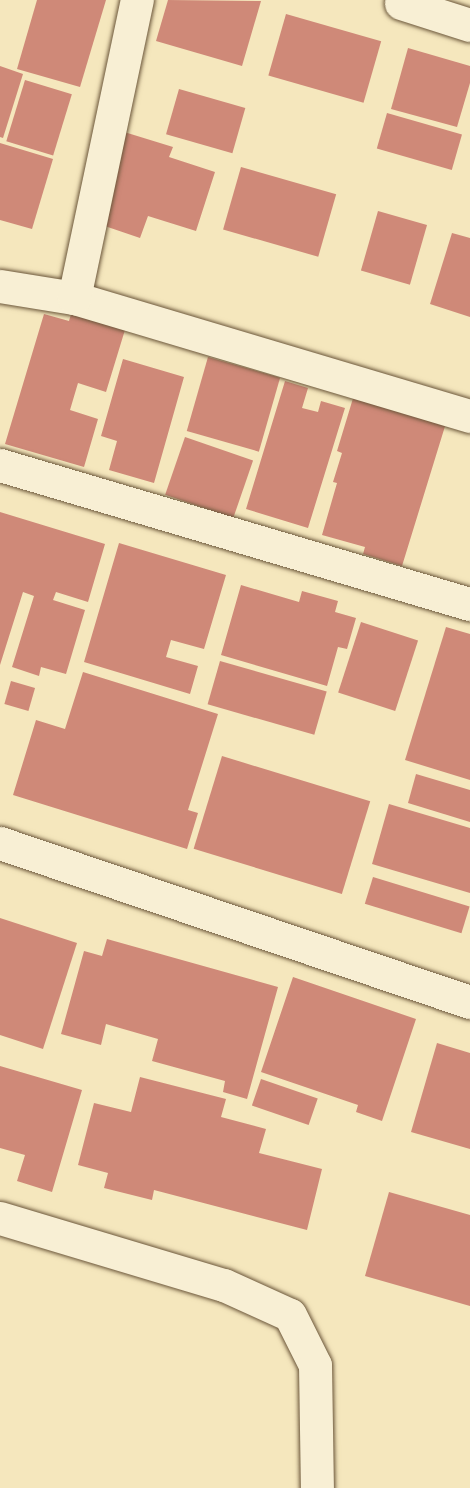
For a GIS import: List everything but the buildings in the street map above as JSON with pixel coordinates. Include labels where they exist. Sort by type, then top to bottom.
[{"type":"street","points":[[74,298],[137,0]]},
{"type":"street","points":[[400,1],[470,25]]},
{"type":"street","points":[[0,286],[74,298],[470,416]]},
{"type":"street","points":[[0,465],[470,604]]},
{"type":"street","points":[[0,843],[470,1002]]},
{"type":"street","points":[[0,1218],[224,1285],[290,1315],[315,1365],[317,1488]]}]
